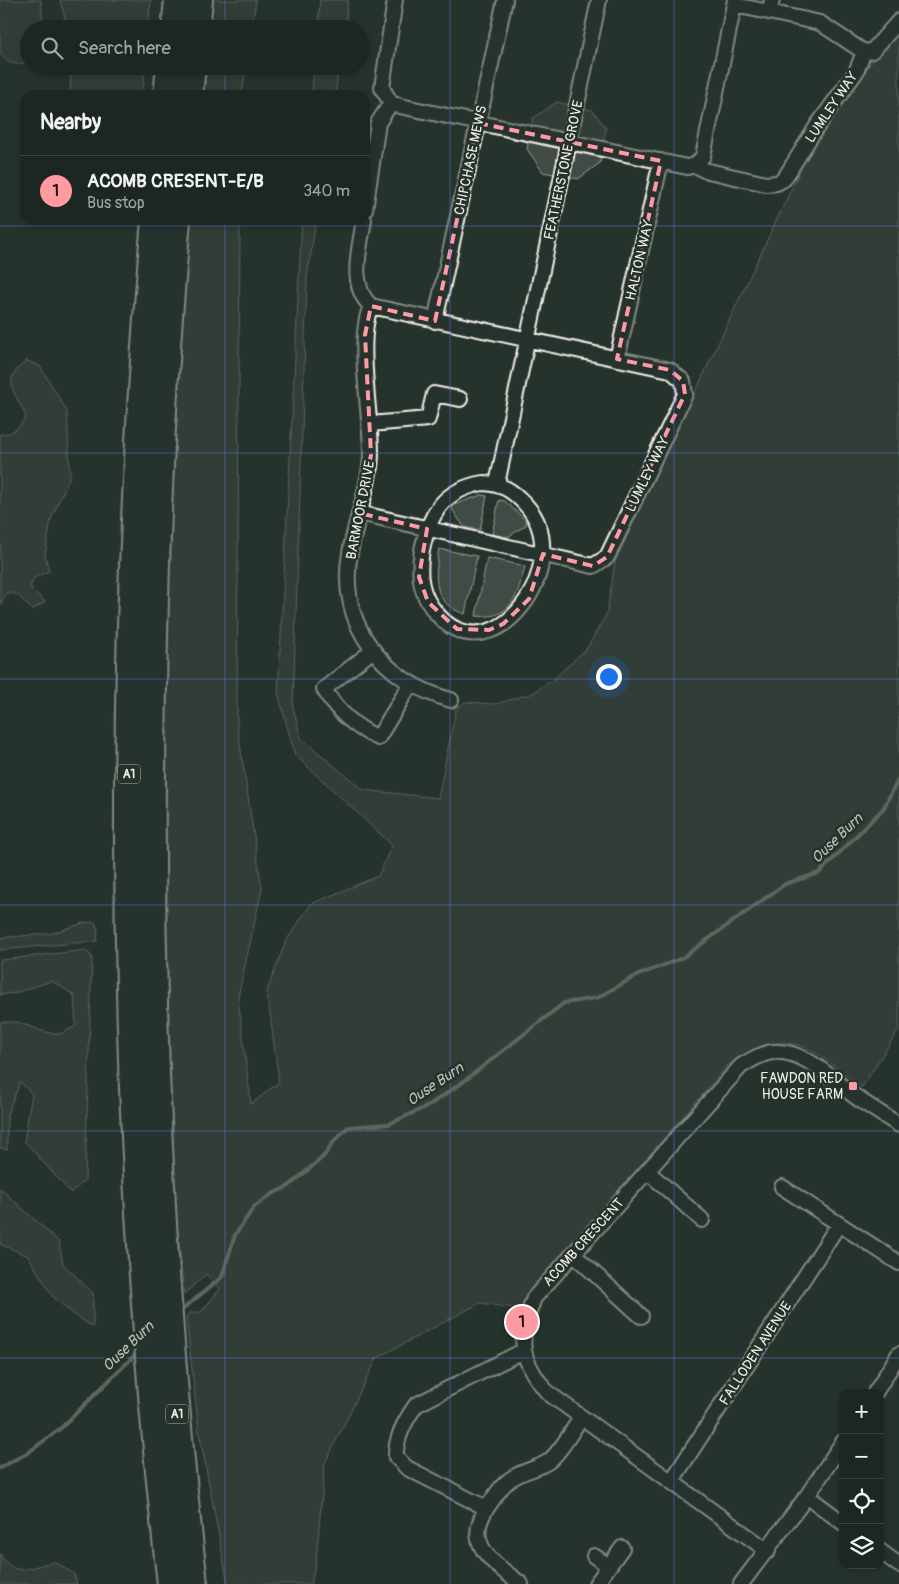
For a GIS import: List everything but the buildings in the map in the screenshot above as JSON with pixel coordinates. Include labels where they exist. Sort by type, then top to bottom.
[{"type":"highway","points":[[176,20],[178,0]]},
{"type":"highway","points":[[197,20],[199,0]]},
{"type":"highway","points":[[168,90],[169,75]]},
{"type":"highway","points":[[190,90],[191,75]]},
{"type":"highway","name":"A1","points":[[155,225],[141,401],[134,549],[129,884],[132,1040],[138,1195],[158,1328],[172,1498],[171,1584]]},
{"type":"highway","name":"A1","points":[[158,1328],[155,1038],[151,885],[152,728],[156,550],[177,225]]},
{"type":"highway","name":"A1","points":[[160,1584],[172,1498]]},
{"type":"highway","name":"A1","points":[[172,1498],[194,1584]]},
{"type":"highway","name":"A1","points":[[172,1498],[204,1584]]},
{"type":"street","points":[[395,0],[382,88],[391,102],[439,115],[687,167],[696,165],[703,156],[734,2],[770,6],[803,20],[828,27],[858,50],[864,52]]},
{"type":"street","name":"CHIPCHASE MEWS","points":[[435,321],[505,0]]},
{"type":"street","name":"FEATHERSTONE GROVE","points":[[497,484],[599,0]]},
{"type":"street","name":"LUMLEY WAY","points":[[696,165],[704,170],[766,184],[777,183],[784,179],[819,122],[856,72],[864,52],[872,50],[899,21]]},
{"type":"street","points":[[370,177],[378,123],[391,102]]},
{"type":"street","name":"HALTON WAY","points":[[616,359],[661,161]]},
{"type":"street","points":[[363,225],[358,255],[358,289],[363,300],[371,306],[616,359]]},
{"type":"street","name":"BARMOOR DRIVE","points":[[371,306],[365,335],[372,455],[349,554],[348,579],[351,602],[360,629],[372,651],[387,666],[410,685],[432,695],[451,700]]},
{"type":"street","name":"LUMLEY WAY","points":[[543,554],[593,566],[607,557],[685,394],[685,385],[678,374],[670,370],[616,359]]},
{"type":"street","points":[[370,424],[428,419],[434,394],[460,399]]},
{"type":"street","points":[[497,484],[514,492],[529,508],[539,526],[543,554],[529,599],[518,614],[504,624],[489,630],[465,632],[443,620],[428,602],[422,589],[419,577],[420,562],[427,529],[431,517],[451,496],[472,485],[497,484]]},
{"type":"street","points":[[360,513],[543,554]]},
{"type":"street","points":[[372,651],[324,689],[334,706],[360,730],[378,738],[410,685]]},
{"type":"street","name":"ACOMB CRESCENT","points":[[768,1551],[548,1393],[534,1376],[523,1351],[524,1324],[534,1298],[740,1066],[756,1056],[773,1052],[792,1054],[805,1059],[899,1125]]},
{"type":"street","points":[[647,1171],[702,1220]]},
{"type":"street","points":[[782,1187],[899,1263]]},
{"type":"street","name":"FALLODEN AVENUE","points":[[671,1482],[838,1224]]},
{"type":"street","points":[[573,1254],[641,1316]]},
{"type":"street","points":[[486,1508],[406,1468],[396,1457],[395,1447],[408,1416],[416,1405],[523,1351]]},
{"type":"street","points":[[877,1389],[899,1354]]},
{"type":"street","points":[[521,1584],[489,1560],[482,1550],[478,1538],[478,1525],[481,1514],[513,1477],[542,1466],[551,1459],[581,1418]]},
{"type":"street","points":[[741,1584],[768,1551],[839,1448]]},
{"type":"street","points":[[807,1496],[839,1520]]},
{"type":"street","points":[[596,1584],[622,1548]]},
{"type":"street","points":[[884,1554],[898,1563]]},
{"type":"street","points":[[594,1556],[609,1566]]},
{"type":"highlighted area","points":[[478,123],[661,161],[617,359],[670,370],[683,381],[685,394],[607,557],[593,566],[543,554],[529,599],[503,624],[489,630],[457,629],[428,602],[419,577],[427,529],[359,513],[371,455],[365,335],[371,306],[435,321]]},
{"type":"shaded area","points":[[0,0],[41,0],[42,20],[20,20],[20,64],[4,59],[0,51]]},
{"type":"shaded area","points":[[60,0],[151,0],[149,20],[66,20]]},
{"type":"shaded area","points":[[212,0],[256,0],[253,20],[209,20]]},
{"type":"shaded area","points":[[320,0],[348,0],[346,20],[319,20]]},
{"type":"shaded area","points":[[899,32],[899,1029],[862,1087],[813,1051],[799,1045],[785,1043],[769,1045],[750,1052],[728,1065],[524,1299],[521,1309],[480,1303],[377,1358],[325,1463],[316,1560],[311,1584],[228,1584],[199,1431],[186,1317],[189,1313],[201,1312],[220,1289],[206,1274],[184,1294],[169,1110],[165,987],[164,803],[169,584],[175,438],[189,225],[240,225],[237,724],[262,889],[238,997],[251,1104],[279,1082],[267,991],[286,941],[311,904],[378,876],[392,845],[295,755],[278,693],[302,225],[315,225],[307,278],[293,707],[301,738],[363,790],[438,798],[456,709],[465,702],[496,704],[533,693],[554,679],[587,648],[607,613],[615,562],[803,164],[869,65]]},
{"type":"shaded area","points":[[71,75],[144,75],[143,90],[70,90]]},
{"type":"shaded area","points":[[203,75],[245,75],[243,90],[202,90]]},
{"type":"shaded area","points":[[313,75],[338,75],[336,90],[312,90]]},
{"type":"shaded area","points":[[557,102],[592,110],[606,128],[600,163],[578,179],[543,172],[527,149],[533,118]]},
{"type":"shaded area","points":[[26,361],[40,366],[67,411],[70,476],[51,519],[45,555],[49,571],[34,578],[30,587],[45,602],[32,610],[18,595],[7,592],[0,605],[0,434],[15,430],[26,417],[14,393],[12,381],[13,375]]},
{"type":"shaded area","points":[[481,495],[487,496],[480,530],[464,527],[452,509],[454,505]]},
{"type":"shaded area","points":[[499,500],[505,501],[526,521],[526,525],[508,537],[492,534]]},
{"type":"shaded area","points":[[439,549],[477,556],[465,614],[446,603],[441,596],[437,579]]},
{"type":"shaded area","points":[[487,558],[525,566],[516,596],[505,610],[488,616],[476,616]]},
{"type":"shaded area","points":[[95,922],[98,931],[97,941],[0,950],[0,938],[53,933],[83,923]]},
{"type":"shaded area","points":[[86,950],[92,957],[85,1180],[71,1193],[24,1141],[32,1094],[20,1082],[7,1115],[7,1150],[0,1148],[0,1022],[18,1022],[45,1032],[60,1034],[76,1026],[74,995],[52,981],[15,993],[0,995],[0,960]]},
{"type":"shaded area","points":[[0,1188],[59,1242],[63,1264],[93,1293],[93,1327],[73,1314],[53,1297],[28,1256],[0,1244]]},
{"type":"shaded area","points":[[0,1554],[12,1567],[18,1569],[55,1562],[74,1574],[77,1584],[0,1584]]},
{"type":"waterway","name":"Ouse Burn","points":[[178,1313],[222,1277],[235,1235],[254,1207],[272,1194],[289,1186],[323,1157],[334,1141],[348,1127],[389,1124],[428,1106],[463,1082],[564,1003],[597,998],[636,976],[682,958],[785,884],[819,873],[883,809],[899,778]]},
{"type":"waterway","name":"Ouse Burn","points":[[0,1468],[29,1452],[61,1428],[139,1351]]},
{"type":"place","name":"FAWDON RED HOUSE FARM","points":[[853,1086]]},
{"type":"place","name":"ACOMB CRESENT-E/B","points":[[522,1322]]}]
